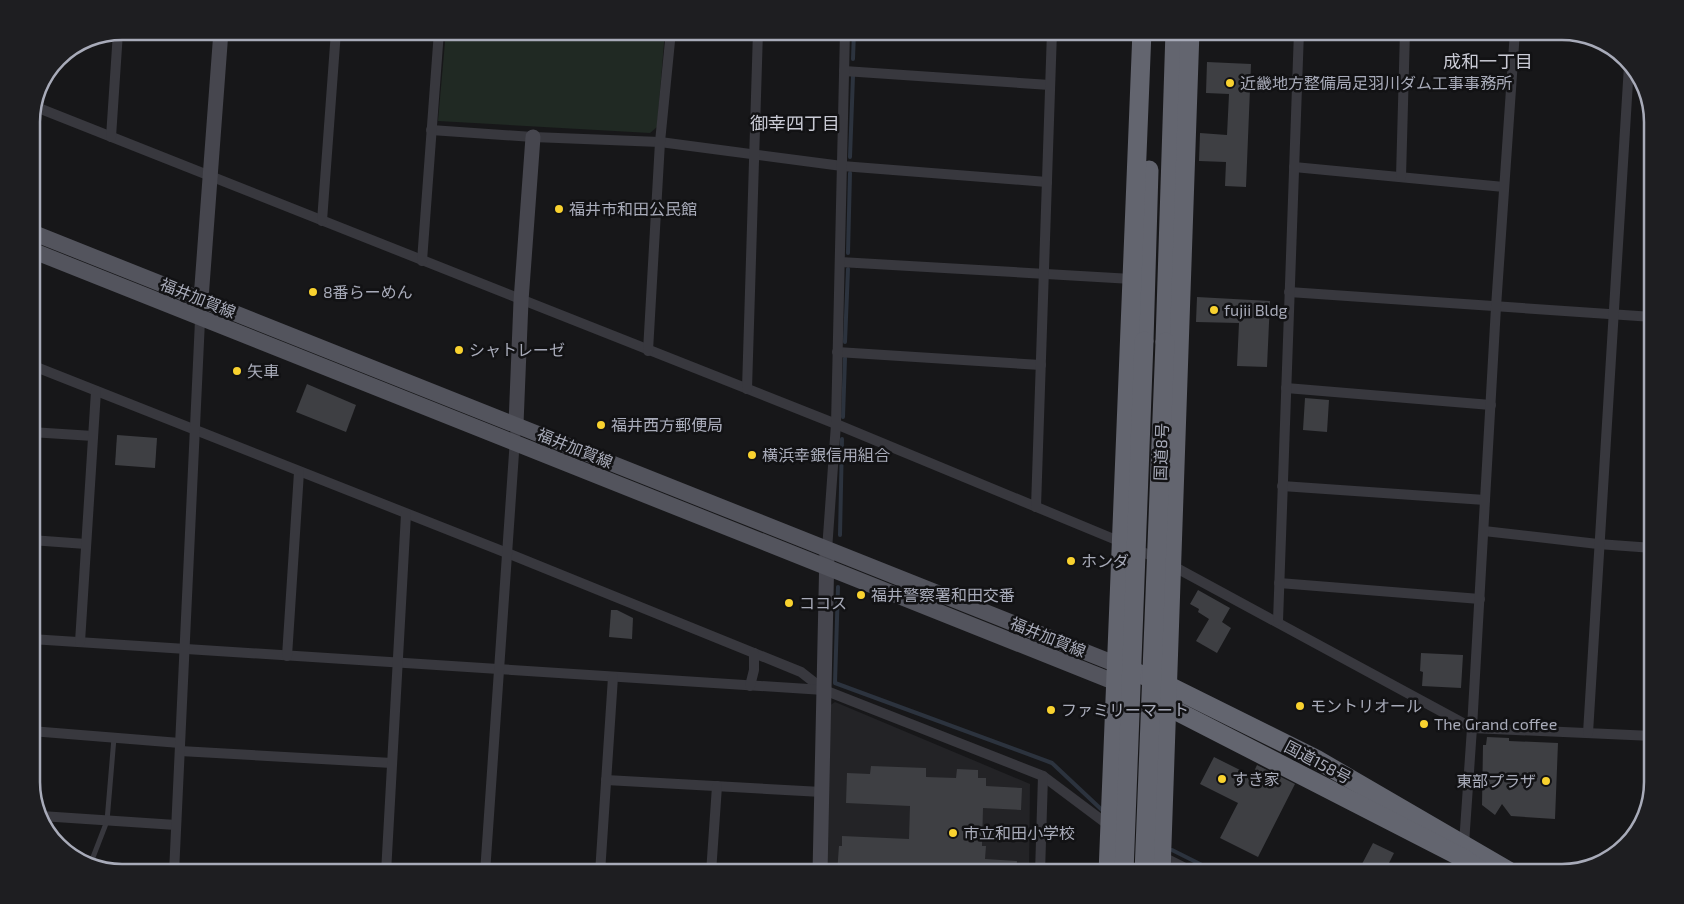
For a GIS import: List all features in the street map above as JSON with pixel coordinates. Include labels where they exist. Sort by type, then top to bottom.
[{"type":"highway","points":[[1108,864],[1142,40]]},
{"type":"highway","name":"国道8号","points":[[1124,864],[1154,40]]},
{"type":"highway","name":"国道8号","points":[[1144,864],[1175,40]]},
{"type":"highway","points":[[1161,864],[1190,40]]},
{"type":"highway","name":"国道158号","points":[[1117,674],[1167,685],[1316,759],[1463,859]]},
{"type":"highway","name":"国道158号","points":[[1117,674],[1167,705],[1463,859],[1480,864]]},
{"type":"main road","name":"福井加賀線","points":[[40,235],[516,424],[826,558]]},
{"type":"main road","name":"福井加賀線","points":[[40,253],[514,443],[826,558],[1117,674]]},
{"type":"street","points":[[174,864],[201,299],[220,40]]},
{"type":"street","points":[[322,221],[335,40]]},
{"type":"street","points":[[422,261],[438,40]]},
{"type":"street","points":[[648,350],[660,142],[670,40]]},
{"type":"street","points":[[747,389],[758,40]]},
{"type":"street","points":[[820,864],[826,558],[836,424],[845,40]]},
{"type":"street","points":[[1036,507],[1052,40]]},
{"type":"street","points":[[1278,621],[1299,40]]},
{"type":"street","points":[[1400,177],[1405,40]]},
{"type":"street","points":[[1463,859],[1496,307],[1514,40]]},
{"type":"street","points":[[111,137],[117,41]]},
{"type":"street","points":[[844,71],[1050,84]]},
{"type":"street","points":[[1588,733],[1598,544],[1628,75]]},
{"type":"street","points":[[41,109],[521,301],[836,424],[1121,542],[1172,565],[1278,621],[1472,728],[1644,736]]},
{"type":"street","points":[[431,130],[532,137],[660,142],[842,166],[1047,182]]},
{"type":"street","points":[[486,864],[516,424],[521,301],[532,137]]},
{"type":"street","points":[[1294,167],[1504,187]]},
{"type":"street","points":[[840,262],[1132,279]]},
{"type":"street","points":[[1289,292],[1644,317]]},
{"type":"street","points":[[837,352],[1041,365]]},
{"type":"street","points":[[40,368],[298,472],[507,553],[801,672],[824,690],[1043,776],[1103,822],[1110,823]]},
{"type":"street","points":[[1286,388],[1491,405]]},
{"type":"street","points":[[80,642],[96,391]]},
{"type":"street","points":[[40,433],[93,436]]},
{"type":"street","points":[[286,656],[298,472]]},
{"type":"street","points":[[1282,486],[1485,500]]},
{"type":"street","points":[[386,864],[406,514]]},
{"type":"street","points":[[1484,531],[1644,547]]},
{"type":"street","points":[[40,541],[86,544]]},
{"type":"street","points":[[1279,583],[1480,599]]},
{"type":"street","points":[[40,640],[824,690]]},
{"type":"street","points":[[750,686],[754,670],[754,653]]},
{"type":"street","points":[[601,864],[613,677]]},
{"type":"street","points":[[40,732],[114,738],[180,747],[392,764]]},
{"type":"street","points":[[1040,864],[1043,776]]},
{"type":"street","points":[[606,780],[822,792]]},
{"type":"street","points":[[712,864],[717,786]]},
{"type":"street","points":[[47,816],[176,825]]},
{"type":"lane","points":[[92,859],[107,820],[114,738]]},
{"type":"shaded area","points":[[445,40],[664,40],[657,127],[650,133],[438,121]]},
{"type":"shaded area","points":[[835,702],[1030,784],[1029,864],[826,864],[829,706]]},
{"type":"building","points":[[1207,62],[1251,64],[1246,187],[1225,186],[1226,162],[1199,161],[1200,133],[1227,135],[1229,94],[1206,93]]},
{"type":"building","points":[[1197,297],[1270,301],[1267,367],[1237,366],[1239,323],[1196,322]]},
{"type":"building","points":[[307,384],[356,405],[346,432],[296,412]]},
{"type":"building","points":[[1305,398],[1329,400],[1327,432],[1303,430]]},
{"type":"building","points":[[117,435],[157,438],[155,468],[115,465]]},
{"type":"building","points":[[1198,590],[1230,608],[1222,622],[1231,628],[1217,653],[1196,641],[1209,619],[1198,612],[1199,609],[1190,604]]},
{"type":"building","points":[[611,610],[617,610],[633,618],[632,639],[609,637]]},
{"type":"building","points":[[1421,653],[1463,655],[1461,688],[1422,686],[1423,672],[1420,671]]},
{"type":"building","points":[[1487,737],[1509,738],[1509,741],[1558,743],[1555,819],[1511,816],[1502,804],[1495,815],[1482,805],[1483,745],[1486,745]]},
{"type":"building","points":[[1214,757],[1252,776],[1257,765],[1295,784],[1258,857],[1220,838],[1238,803],[1200,784]]},
{"type":"building","points":[[871,766],[926,768],[926,777],[956,778],[957,769],[978,770],[978,778],[986,778],[986,786],[1022,788],[1021,810],[983,808],[982,846],[986,846],[985,859],[1017,861],[1017,864],[838,864],[839,846],[842,846],[842,836],[909,839],[910,806],[846,803],[847,773],[870,774]]},
{"type":"building","points":[[1373,843],[1394,853],[1388,864],[1362,864]]},
{"type":"waterway","points":[[853,59],[854,40]]},
{"type":"waterway","points":[[850,157],[853,76]]},
{"type":"waterway","points":[[848,253],[850,173]]},
{"type":"waterway","points":[[845,342],[848,269]]},
{"type":"waterway","points":[[843,417],[845,358]]},
{"type":"waterway","points":[[840,535],[842,439]]},
{"type":"waterway","points":[[838,587],[835,683],[1052,763],[1102,810]]},
{"type":"waterway","points":[[1172,850],[1200,864]]},
{"type":"place","name":"近畿地方整備局足羽川ダム工事事務所","points":[[1230,83]]},
{"type":"place","name":"福井市和田公民館","points":[[559,209]]},
{"type":"place","name":"8番らーめん","points":[[313,292]]},
{"type":"place","name":"fujii Bldg","points":[[1214,310]]},
{"type":"place","name":"シャトレーゼ","points":[[459,350]]},
{"type":"place","name":"矢車","points":[[237,371]]},
{"type":"place","name":"福井西方郵便局","points":[[601,425]]},
{"type":"place","name":"横浜幸銀信用組合","points":[[752,455]]},
{"type":"place","name":"ホンダ","points":[[1071,561]]},
{"type":"place","name":"福井警察署和田交番","points":[[861,595]]},
{"type":"place","name":"ココス","points":[[789,603]]},
{"type":"place","name":"モントリオール","points":[[1300,706]]},
{"type":"place","name":"ファミリーマート","points":[[1051,710]]},
{"type":"place","name":"The Grand coffee","points":[[1424,724]]},
{"type":"place","name":"すき家","points":[[1222,779]]},
{"type":"place","name":"東部プラザ","points":[[1546,781]]},
{"type":"place","name":"市立和田小学校","points":[[953,833]]},
{"type":"district","name":"成和一丁目","points":[[1488,62]]},
{"type":"district","name":"御幸四丁目","points":[[795,124]]}]
